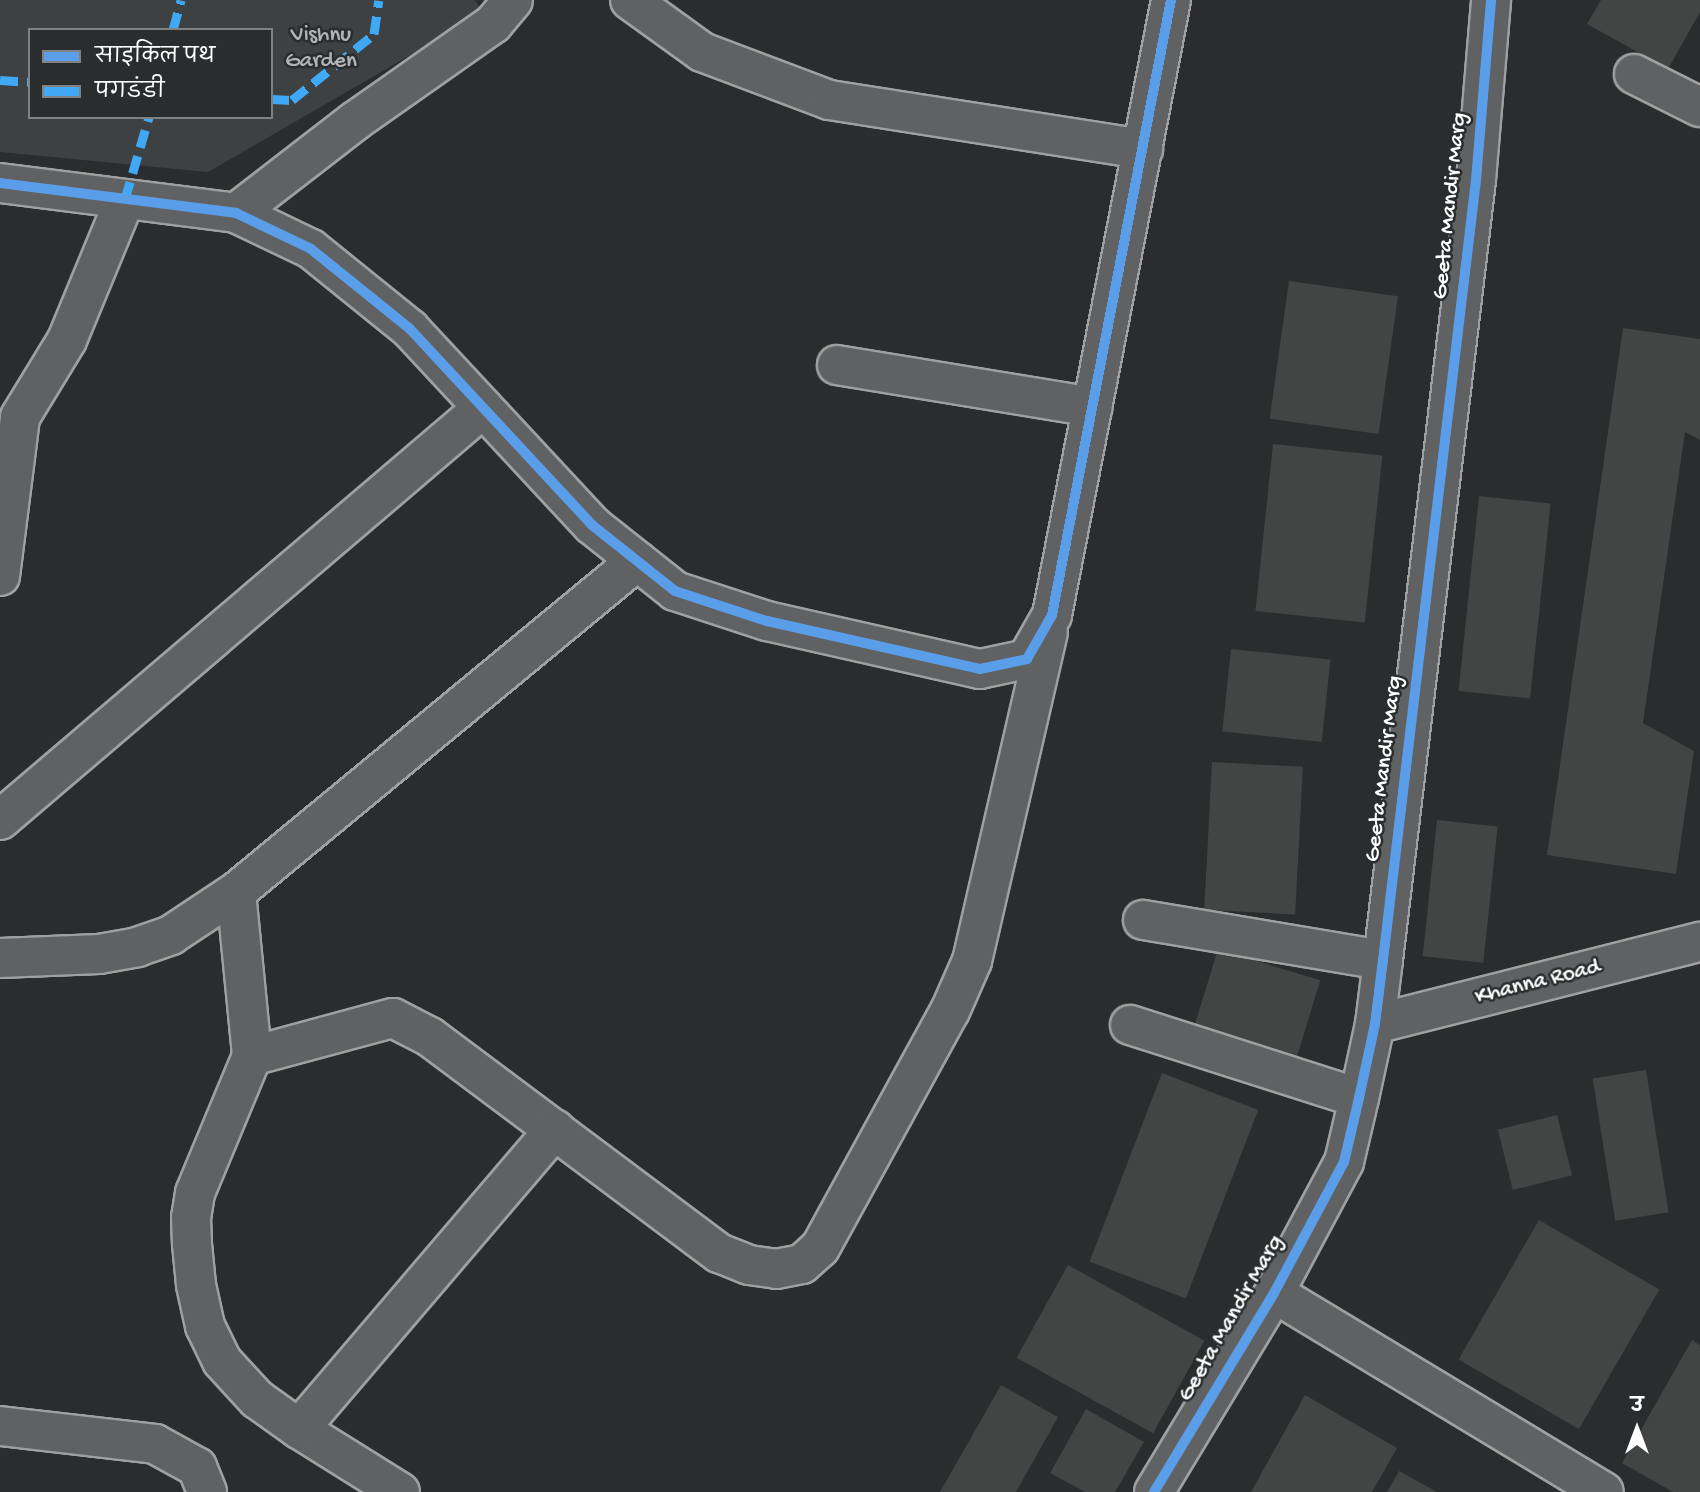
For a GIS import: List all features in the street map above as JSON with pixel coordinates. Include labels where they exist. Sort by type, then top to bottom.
[{"type":"street","points":[[236,213],[355,121],[493,24],[513,0]]},
{"type":"street","points":[[630,0],[702,52],[829,100],[1143,149]]},
{"type":"street","points":[[252,1056],[393,1018],[430,1037],[719,1253],[749,1265],[776,1269],[802,1264],[820,1248],[950,1010],[972,961],[1052,615],[1171,0]]},
{"type":"street","name":"Geeta Mandir Marg","points":[[1160,1490],[1274,1293],[1344,1162],[1359,1098],[1375,1024],[1383,960],[1476,180],[1490,0]]},
{"type":"street","points":[[1634,74],[1700,107]]},
{"type":"street","points":[[0,183],[236,213],[311,249],[410,329],[592,526],[675,591],[767,621],[979,669],[1027,659],[1052,615]]},
{"type":"street","points":[[0,576],[10,416],[67,340],[125,199]]},
{"type":"street","points":[[837,365],[1093,407]]},
{"type":"street","points":[[0,820],[483,408]]},
{"type":"street","points":[[0,958],[99,954],[137,947],[171,935],[236,892],[638,561]]},
{"type":"street","points":[[236,892],[252,1056],[195,1193],[191,1217],[196,1285],[205,1326],[222,1362],[257,1399],[299,1429],[400,1492]]},
{"type":"street","points":[[1143,920],[1383,960]]},
{"type":"street","name":"Khanna Road","points":[[1375,1024],[1700,942]]},
{"type":"street","points":[[1130,1025],[1359,1098]]},
{"type":"street","points":[[299,1429],[555,1129]]},
{"type":"street","points":[[1274,1293],[1604,1492]]},
{"type":"street","points":[[0,1426],[155,1444],[197,1467],[207,1492]]},
{"type":"green space","name":"Vishnu Garden","points":[[0,0],[475,0],[483,13],[208,172],[0,152]]},
{"type":"building","points":[[1601,0],[1700,0],[1700,12],[1668,69],[1587,24]]},
{"type":"building","points":[[1289,281],[1398,296],[1379,434],[1270,419]]},
{"type":"building","points":[[1623,328],[1700,339],[1700,440],[1685,432],[1643,723],[1694,751],[1676,874],[1547,855]]},
{"type":"building","points":[[1273,444],[1382,455],[1365,623],[1255,611]]},
{"type":"building","points":[[1479,496],[1551,504],[1530,698],[1459,691]]},
{"type":"building","points":[[1231,649],[1330,659],[1322,742],[1222,732]]},
{"type":"building","points":[[1212,762],[1303,767],[1295,915],[1204,910]]},
{"type":"building","points":[[1437,820],[1498,826],[1483,963],[1423,956]]},
{"type":"building","points":[[1218,949],[1320,980],[1293,1068],[1191,1037]]},
{"type":"building","points":[[1646,1070],[1669,1212],[1615,1221],[1593,1078]]},
{"type":"building","points":[[1162,1073],[1258,1110],[1186,1298],[1090,1262]]},
{"type":"building","points":[[1557,1115],[1572,1175],[1513,1190],[1498,1130]]},
{"type":"building","points":[[1539,1220],[1659,1290],[1579,1429],[1458,1359]]},
{"type":"building","points":[[1068,1265],[1204,1341],[1153,1433],[1017,1358]]},
{"type":"building","points":[[1692,1340],[1700,1345],[1700,1492],[1673,1492],[1622,1463]]},
{"type":"building","points":[[1001,1385],[1058,1417],[1016,1492],[940,1492]]},
{"type":"building","points":[[1305,1395],[1397,1448],[1372,1492],[1251,1492]]},
{"type":"building","points":[[1086,1409],[1144,1442],[1115,1492],[1085,1492],[1050,1473]]},
{"type":"building","points":[[1399,1471],[1437,1492],[1387,1492]]},
{"type":"marked path","points":[[174,28],[181,0]]},
{"type":"marked path","points":[[273,99],[292,100],[374,34],[379,0]]},
{"type":"marked path","points":[[0,80],[28,82]]},
{"type":"marked path","points":[[125,199],[148,119]]},
{"type":"cycle path","points":[[0,183],[236,213],[311,249],[410,329],[592,525],[675,591],[767,621],[980,669],[1027,659],[1052,615],[1171,0]]},
{"type":"cycle path","points":[[1154,1492],[1274,1293],[1344,1162],[1359,1098],[1375,1024],[1383,960],[1476,180],[1491,0]]}]
